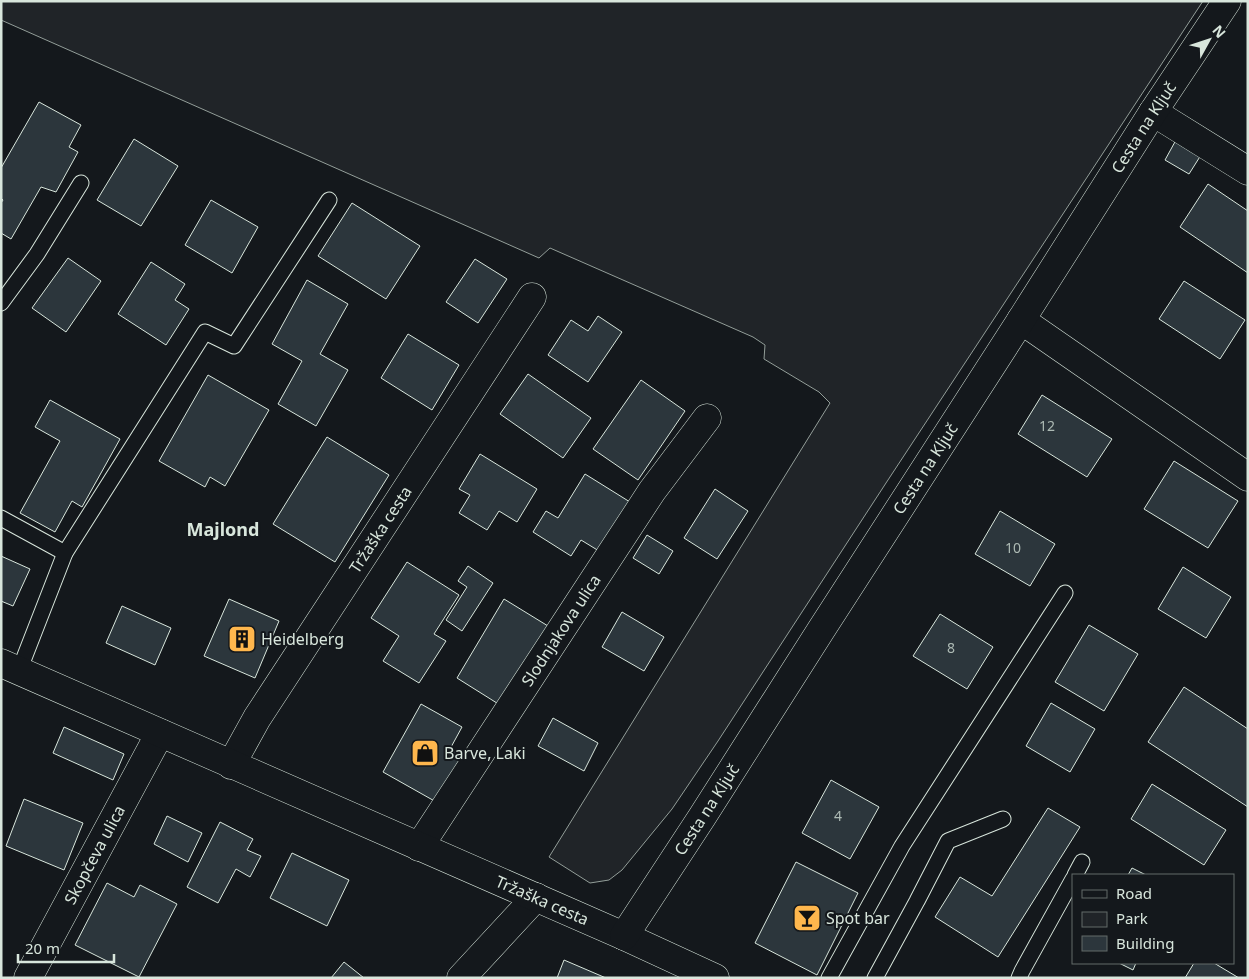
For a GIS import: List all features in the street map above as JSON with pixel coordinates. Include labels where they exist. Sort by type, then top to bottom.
[{"type":"street","name":"Cesta na Ključ","points":[[624,936],[1153,112],[1227,1]]},
{"type":"street","points":[[1153,112],[1248,171]]},
{"type":"street","name":"Tržaška cesta","points":[[231,764],[257,718],[532,297]]},
{"type":"street","points":[[1020,320],[1248,476]]},
{"type":"street","name":"Slodnjakova ulica","points":[[419,847],[652,491],[707,418]]},
{"type":"street","name":"Tržaška cesta","points":[[10,667],[536,897],[715,978]]},
{"type":"street","name":"Skopčeva ulica","points":[[28,978],[160,733]]},
{"type":"street","points":[[461,978],[536,897]]},
{"type":"lane","points":[[1,303],[37,254],[81,183]]},
{"type":"lane","points":[[10,667],[65,553],[205,332],[234,346],[329,200]]},
{"type":"lane","points":[[1,518],[65,553]]},
{"type":"lane","points":[[829,978],[902,846],[1065,593]]},
{"type":"lane","points":[[875,978],[948,840],[1003,819]]},
{"type":"lane","points":[[1019,978],[1072,881]]},
{"type":"green space","points":[[1,1],[1203,1],[672,809],[622,870],[609,880],[590,883],[549,857],[830,403],[819,392],[764,359],[765,345],[753,337],[550,248],[539,258],[1,20]]},
{"type":"building","points":[[39,102],[81,125],[69,147],[78,152],[56,192],[41,187],[11,239],[1,233],[1,203],[3,200],[1,198],[1,168]]},
{"type":"building","points":[[134,139],[178,166],[141,226],[97,200]]},
{"type":"building","points":[[1176,140],[1201,155],[1189,174],[1165,160]]},
{"type":"building","points":[[1208,184],[1248,211],[1248,273],[1180,227]]},
{"type":"building","points":[[211,200],[258,227],[232,273],[185,245]]},
{"type":"building","points":[[352,203],[420,246],[386,299],[318,256]]},
{"type":"building","points":[[68,258],[101,281],[66,332],[32,308]]},
{"type":"building","points":[[475,259],[507,279],[478,323],[446,302]]},
{"type":"building","points":[[151,262],[185,284],[175,300],[189,309],[166,345],[118,314]]},
{"type":"building","points":[[307,280],[348,304],[320,354],[348,370],[316,426],[278,404],[302,361],[272,344]]},
{"type":"building","points":[[1184,281],[1245,320],[1220,359],[1159,319]]},
{"type":"building","points":[[598,316],[622,332],[588,382],[548,355],[571,320],[588,331]]},
{"type":"building","points":[[408,334],[459,365],[432,410],[381,378]]},
{"type":"building","points":[[528,374],[591,418],[563,458],[500,414]]},
{"type":"building","points":[[208,375],[269,410],[225,486],[210,477],[205,487],[159,461]]},
{"type":"building","points":[[641,380],[685,411],[638,480],[593,449]]},
{"type":"building","points":[[1042,395],[1112,439],[1087,477],[1018,434]]},
{"type":"building","points":[[50,400],[120,439],[82,507],[72,501],[55,532],[20,513],[60,441],[35,427]]},
{"type":"building","points":[[327,437],[389,475],[335,562],[273,524]]},
{"type":"building","points":[[480,454],[537,489],[517,522],[499,511],[487,530],[459,513],[470,495],[459,489]]},
{"type":"building","points":[[1174,461],[1238,501],[1208,548],[1144,509]]},
{"type":"building","points":[[585,474],[630,502],[599,551],[581,540],[571,556],[533,532],[546,511],[558,518]]},
{"type":"building","points":[[715,489],[748,511],[717,559],[684,538]]},
{"type":"building","points":[[1000,511],[1055,544],[1030,586],[975,554]]},
{"type":"building","points":[[647,535],[673,551],[659,574],[633,558]]},
{"type":"building","points":[[1,556],[30,569],[13,606],[1,601]]},
{"type":"building","points":[[407,562],[459,595],[434,634],[446,641],[419,683],[383,661],[399,636],[371,618]]},
{"type":"building","points":[[468,566],[493,583],[462,631],[446,620],[467,587],[458,581]]},
{"type":"building","points":[[1183,567],[1231,597],[1206,638],[1158,609]]},
{"type":"building","name":"Heidelberg","points":[[229,599],[279,621],[255,678],[204,656]]},
{"type":"building","points":[[504,599],[548,626],[500,705],[457,678]]},
{"type":"building","points":[[122,606],[171,628],[155,665],[106,643]]},
{"type":"building","points":[[622,612],[664,637],[644,671],[602,647]]},
{"type":"building","points":[[940,614],[993,647],[967,689],[913,656]]},
{"type":"building","points":[[1089,625],[1138,654],[1104,711],[1055,682]]},
{"type":"building","points":[[1184,687],[1248,729],[1248,807],[1148,742]]},
{"type":"building","points":[[1051,703],[1095,729],[1070,772],[1026,746]]},
{"type":"building","name":"Barve, Laki","points":[[421,704],[462,727],[450,749],[463,757],[438,803],[383,772]]},
{"type":"building","points":[[553,718],[598,743],[584,771],[538,746]]},
{"type":"building","points":[[64,727],[124,754],[113,780],[53,753]]},
{"type":"building","points":[[831,780],[879,807],[850,859],[802,833]]},
{"type":"building","points":[[1152,784],[1226,830],[1204,865],[1131,819]]},
{"type":"building","points":[[24,799],[83,823],[64,870],[6,846]]},
{"type":"building","points":[[1048,808],[1080,827],[998,957],[935,917],[960,877],[992,896]]},
{"type":"building","points":[[167,816],[202,833],[188,862],[154,844]]},
{"type":"building","points":[[220,822],[253,839],[247,850],[261,856],[250,877],[236,869],[218,903],[187,887]]},
{"type":"building","points":[[292,853],[349,880],[327,926],[270,898]]},
{"type":"building","name":"Spot bar","points":[[796,862],[858,893],[817,975],[755,943]]},
{"type":"building","points":[[1132,868],[1144,874],[1129,874]]},
{"type":"building","points":[[107,883],[134,897],[140,885],[177,904],[139,977],[75,945]]},
{"type":"building","points":[[564,960],[606,978],[557,978]]},
{"type":"building","points":[[344,962],[364,978],[331,978]]},
{"type":"building","points":[[1121,964],[1136,964],[1133,970]]},
{"type":"building","points":[[1193,964],[1216,964],[1239,978],[1185,978]]},
{"type":"place","name":"Heidelberg","points":[[242,639]]},
{"type":"place","name":"Barve, Laki","points":[[425,753]]},
{"type":"place","name":"Spot bar","points":[[807,918]]},
{"type":"district","name":"Majlond","points":[[223,530]]}]
